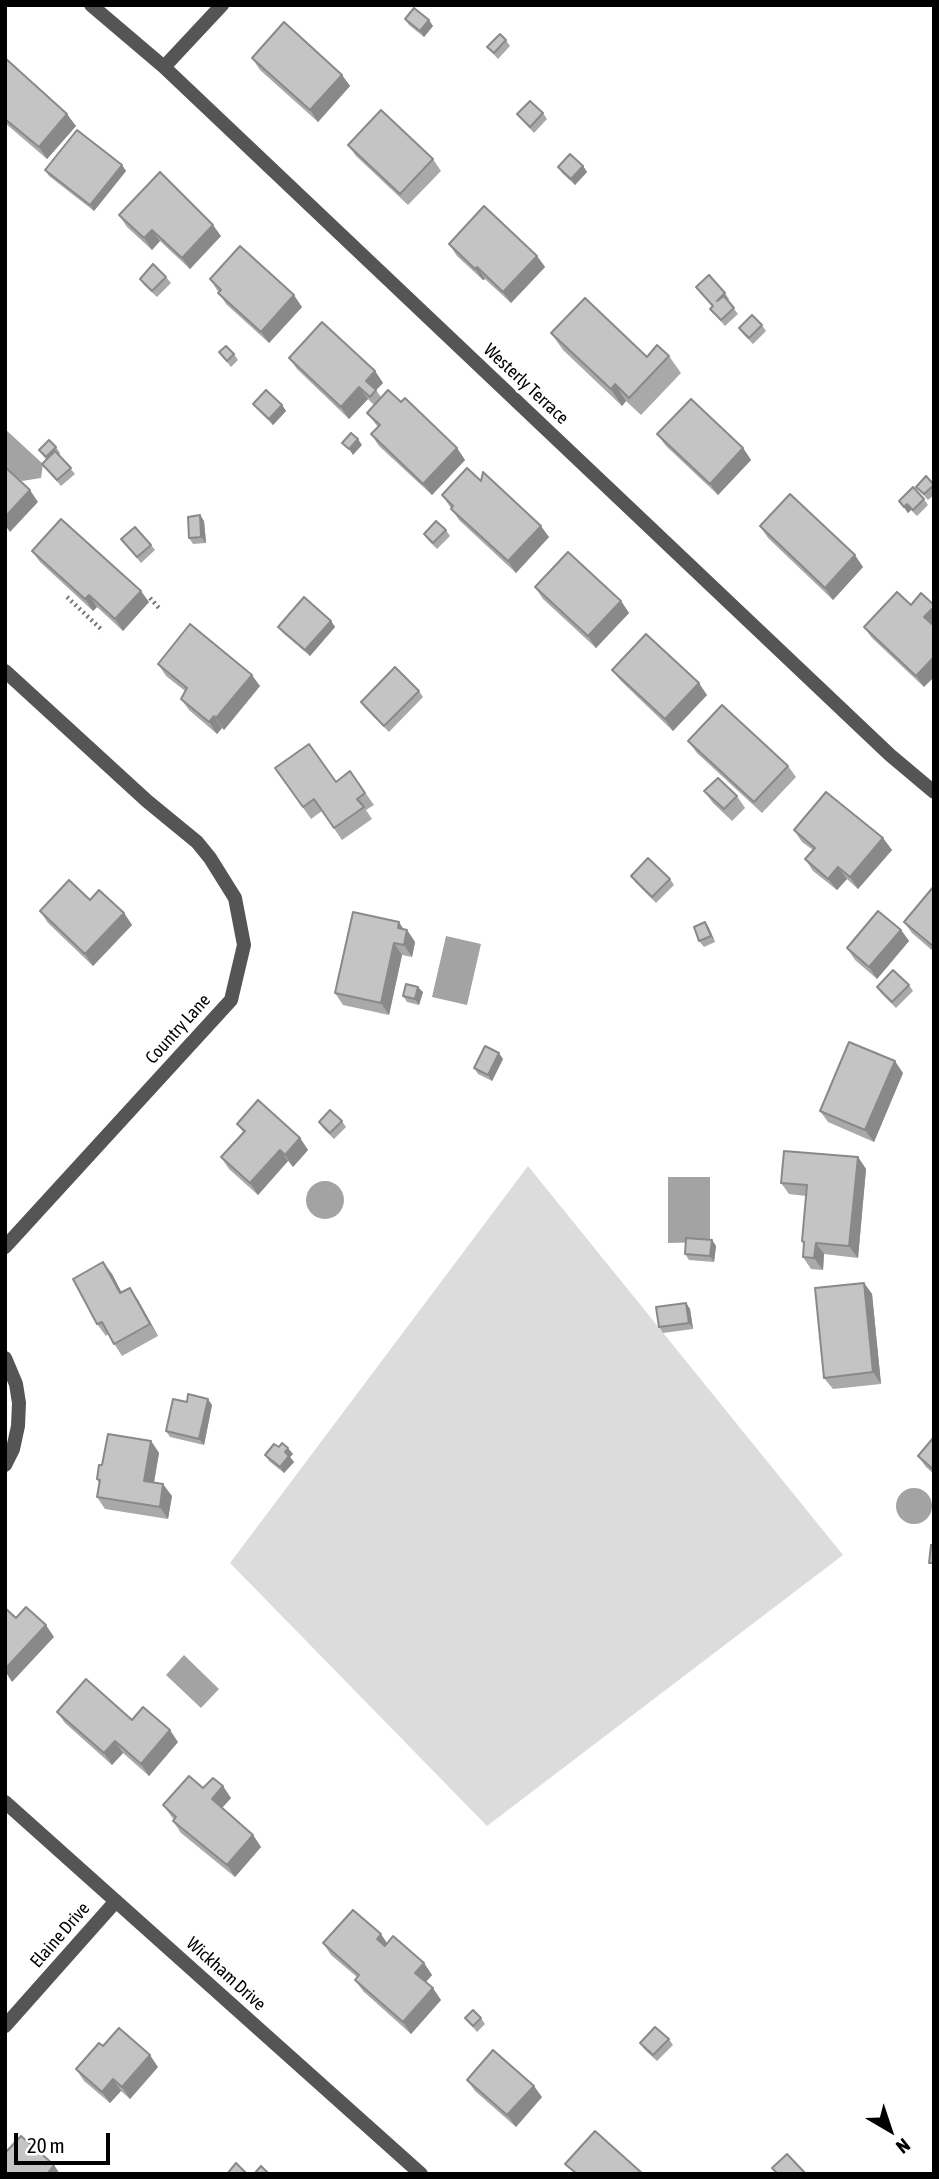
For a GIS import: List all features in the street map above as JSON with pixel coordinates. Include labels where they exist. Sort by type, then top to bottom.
[{"type":"street","name":"Westerly Terrace","points":[[91,5],[164,67],[890,755],[934,792]]},
{"type":"street","points":[[164,67],[222,5]]},
{"type":"street","name":"Country Lane","points":[[5,671],[147,801],[197,842],[235,898],[244,944],[231,1000],[5,1247]]},
{"type":"street","points":[[5,1358],[16,1384],[19,1403],[13,1449],[5,1465]]},
{"type":"street","name":"Wickham Drive","points":[[5,1802],[421,2174]]},
{"type":"street","name":"Elaine Drive","points":[[5,2026],[116,1901]]},
{"type":"path","points":[[67,597],[103,631]]},
{"type":"path","points":[[150,598],[159,608]]},
{"type":"shaded area","points":[[5,429],[43,464],[41,478],[22,481],[5,467]]},
{"type":"shaded area","points":[[446,936],[481,944],[467,1005],[432,997]]},
{"type":"shaded area","points":[[528,1166],[843,1555],[487,1826],[230,1563]]},
{"type":"shaded area","points":[[668,1177],[710,1177],[710,1242],[668,1243]]},
{"type":"shaded area","points":[[325,1181],[339,1186],[344,1200],[339,1214],[325,1219],[311,1214],[306,1200],[311,1186]]},
{"type":"shaded area","points":[[914,1488],[927,1493],[932,1506],[927,1519],[914,1524],[901,1519],[896,1506],[901,1493]]},
{"type":"shaded area","points":[[184,1655],[219,1689],[201,1708],[166,1675]]},
{"type":"building","points":[[414,8],[429,20],[420,31],[405,19]]},
{"type":"building","points":[[284,22],[342,75],[310,110],[252,58]]},
{"type":"building","points":[[500,34],[506,40],[494,53],[487,47]]},
{"type":"building","points":[[5,58],[67,114],[39,147],[5,119]]},
{"type":"building","points":[[530,101],[543,113],[530,127],[517,114]]},
{"type":"building","points":[[381,110],[433,159],[400,194],[348,145]]},
{"type":"building","points":[[77,130],[122,165],[90,205],[45,170]]},
{"type":"building","points":[[570,154],[583,166],[571,179],[558,167]]},
{"type":"building","points":[[160,172],[213,225],[182,258],[152,230],[144,238],[119,215]]},
{"type":"building","points":[[484,206],[537,256],[503,292],[449,244]]},
{"type":"building","points":[[240,246],[294,295],[261,332],[218,293],[221,290],[210,279]]},
{"type":"building","points":[[153,264],[166,277],[152,291],[140,279]]},
{"type":"building","points":[[709,275],[725,293],[717,301],[724,296],[734,308],[721,320],[710,309],[713,306],[696,287]]},
{"type":"building","points":[[585,298],[647,357],[657,345],[669,356],[629,398],[615,384],[611,389],[551,333]]},
{"type":"building","points":[[752,315],[762,325],[749,338],[739,328]]},
{"type":"building","points":[[322,322],[375,371],[366,381],[376,390],[370,397],[359,387],[341,407],[289,358]]},
{"type":"building","points":[[226,346],[234,354],[227,361],[219,352]]},
{"type":"building","points":[[266,390],[282,405],[269,419],[253,404]]},
{"type":"building","points":[[388,390],[401,402],[405,398],[457,448],[423,484],[371,434],[380,425],[367,413]]},
{"type":"building","points":[[691,399],[743,448],[710,484],[657,434]]},
{"type":"building","points":[[351,433],[358,439],[349,449],[342,443]]},
{"type":"building","points":[[49,440],[56,447],[46,457],[39,450]]},
{"type":"building","points":[[55,451],[71,468],[57,480],[42,464]]},
{"type":"building","points":[[5,467],[30,490],[5,517]]},
{"type":"building","points":[[467,468],[481,481],[483,472],[541,526],[508,561],[451,509],[453,506],[442,495]]},
{"type":"building","points":[[926,476],[934,485],[924,494],[916,487]]},
{"type":"building","points":[[913,487],[924,499],[913,510],[907,504],[904,507],[899,501]]},
{"type":"building","points":[[790,494],[855,555],[825,588],[760,526]]},
{"type":"building","points":[[200,515],[201,537],[189,538],[188,517]]},
{"type":"building","points":[[61,519],[141,591],[115,619],[89,595],[85,599],[32,551]]},
{"type":"building","points":[[436,521],[446,530],[433,543],[424,534]]},
{"type":"building","points":[[135,527],[151,545],[137,557],[121,539]]},
{"type":"building","points":[[568,552],[621,601],[588,636],[535,587]]},
{"type":"building","points":[[897,592],[911,605],[921,593],[934,605],[924,617],[934,626],[934,657],[916,676],[864,627]]},
{"type":"building","points":[[304,597],[331,621],[305,650],[278,627]]},
{"type":"building","points":[[190,624],[252,675],[216,718],[214,716],[209,722],[181,699],[187,688],[158,664]]},
{"type":"building","points":[[646,634],[699,683],[665,719],[612,670]]},
{"type":"building","points":[[395,667],[419,691],[384,726],[361,702]]},
{"type":"building","points":[[722,705],[788,766],[754,802],[688,741]]},
{"type":"building","points":[[309,744],[336,782],[350,771],[365,793],[357,799],[364,807],[334,828],[314,799],[303,807],[275,768]]},
{"type":"building","points":[[718,778],[737,796],[724,809],[704,791]]},
{"type":"building","points":[[826,792],[883,838],[850,877],[838,867],[828,879],[805,859],[815,848],[794,830]]},
{"type":"building","points":[[648,858],[670,879],[652,897],[631,876]]},
{"type":"building","points":[[69,880],[90,900],[99,890],[124,913],[85,954],[40,911]]},
{"type":"building","points":[[934,886],[934,947],[904,922]]},
{"type":"building","points":[[878,911],[901,930],[869,967],[847,948]]},
{"type":"building","points":[[353,912],[399,922],[398,928],[407,930],[404,945],[394,943],[381,1003],[335,993]]},
{"type":"building","points":[[705,922],[711,936],[699,941],[694,927]]},
{"type":"building","points":[[893,970],[909,985],[892,1002],[877,987]]},
{"type":"building","points":[[406,984],[418,987],[415,999],[403,996]]},
{"type":"building","points":[[849,1042],[895,1061],[865,1130],[820,1111]]},
{"type":"building","points":[[485,1046],[499,1053],[488,1075],[474,1068]]},
{"type":"building","points":[[258,1100],[300,1138],[285,1155],[280,1150],[250,1183],[221,1157],[245,1131],[237,1124]]},
{"type":"building","points":[[330,1110],[342,1121],[330,1133],[319,1122]]},
{"type":"building","points":[[784,1151],[858,1157],[849,1246],[816,1243],[814,1258],[803,1257],[807,1185],[781,1183]]},
{"type":"building","points":[[686,1238],[712,1240],[710,1256],[685,1254]]},
{"type":"building","points":[[103,1262],[120,1293],[130,1288],[150,1324],[114,1344],[102,1322],[97,1324],[73,1279]]},
{"type":"building","points":[[864,1283],[873,1372],[824,1378],[815,1288]]},
{"type":"building","points":[[686,1303],[689,1323],[659,1327],[656,1307]]},
{"type":"building","points":[[188,1394],[208,1399],[199,1439],[166,1431],[173,1399],[187,1402]]},
{"type":"building","points":[[108,1434],[151,1441],[144,1481],[163,1484],[160,1507],[97,1497],[99,1465],[102,1465]]},
{"type":"building","points":[[934,1437],[934,1470],[918,1456]]},
{"type":"building","points":[[282,1443],[288,1448],[285,1452],[289,1456],[280,1467],[265,1455],[274,1444],[279,1447]]},
{"type":"building","points":[[931,1545],[934,1545],[934,1563],[929,1563]]},
{"type":"building","points":[[26,1607],[46,1625],[5,1669],[5,1608],[16,1618]]},
{"type":"building","points":[[86,1679],[132,1720],[143,1707],[170,1730],[141,1764],[115,1741],[104,1753],[57,1712]]},
{"type":"building","points":[[189,1776],[203,1788],[213,1778],[223,1786],[212,1799],[253,1835],[227,1865],[173,1821],[176,1817],[163,1805]]},
{"type":"building","points":[[353,1910],[381,1934],[377,1939],[385,1946],[393,1936],[424,1963],[415,1973],[433,1988],[403,2022],[355,1980],[359,1975],[323,1943]]},
{"type":"building","points":[[473,2010],[481,2018],[473,2026],[465,2018]]},
{"type":"building","points":[[655,2027],[669,2039],[653,2055],[640,2043]]},
{"type":"building","points":[[119,2028],[150,2055],[122,2087],[113,2079],[102,2092],[76,2069],[99,2043],[103,2046]]},
{"type":"building","points":[[493,2050],[534,2086],[507,2115],[467,2080]]},
{"type":"building","points":[[595,2131],[643,2174],[577,2174],[565,2164]]},
{"type":"building","points":[[21,2136],[54,2165],[47,2174],[5,2174],[5,2153]]},
{"type":"building","points":[[787,2154],[806,2174],[778,2174],[772,2168]]},
{"type":"building","points":[[236,2163],[247,2174],[227,2174]]},
{"type":"building","points":[[261,2166],[269,2174],[254,2174]]}]
